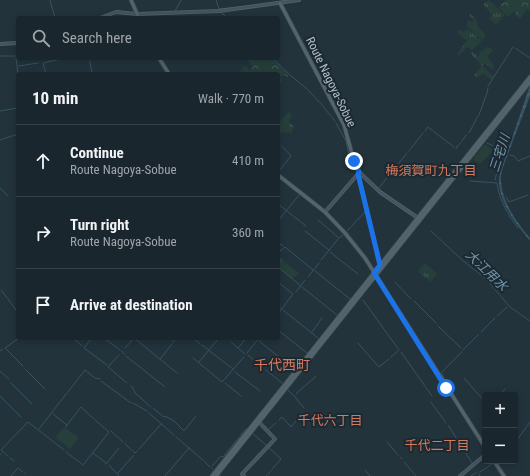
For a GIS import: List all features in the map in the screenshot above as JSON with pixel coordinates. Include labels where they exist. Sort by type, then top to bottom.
[{"type":"main road","points":[[131,0],[137,14]]},
{"type":"main road","name":"Route Nagoya-Sobue","points":[[280,1],[344,125],[358,173],[380,265]]},
{"type":"main road","points":[[160,60],[167,72]]},
{"type":"main road","points":[[375,274],[380,265],[526,88],[530,79]]},
{"type":"main road","points":[[216,476],[530,79]]},
{"type":"main road","points":[[280,177],[325,212],[355,245],[482,442]]},
{"type":"main road","points":[[212,476],[258,421]]},
{"type":"main road","points":[[496,464],[504,476]]},
{"type":"street","points":[[105,16],[116,12],[137,14],[219,10],[280,1],[298,0]]},
{"type":"street","points":[[0,44],[16,43]]},
{"type":"street","points":[[325,212],[358,173],[380,192],[419,219]]},
{"type":"street","points":[[244,476],[242,474],[275,439],[258,421]]},
{"type":"street","points":[[460,476],[482,458]]},
{"type":"green space","points":[[489,0],[505,15],[496,25],[489,19],[492,15],[483,4]]},
{"type":"green space","points":[[506,0],[530,0],[530,11],[527,9],[520,19],[514,11],[508,17],[499,8],[500,5]]},
{"type":"green space","points":[[471,14],[477,20],[477,25],[486,36],[482,40],[466,25],[469,20],[472,22],[474,21],[469,15]]},
{"type":"green space","points":[[460,29],[464,32],[468,29],[482,41],[472,50],[467,47],[459,56],[457,54],[467,41],[457,32]]},
{"type":"green space","points":[[489,47],[493,50],[487,57],[494,66],[493,70],[485,63],[482,66],[470,53],[472,51],[478,57],[480,54],[479,53]]},
{"type":"green space","points":[[273,60],[289,75],[287,77],[285,75],[280,76],[280,72],[240,72],[245,66],[250,70],[253,66],[248,61]]},
{"type":"green space","points":[[482,66],[494,76],[491,80],[483,73],[478,78],[474,75]]},
{"type":"green space","points":[[289,112],[292,116],[289,122],[294,126],[291,133],[280,133],[280,122]]},
{"type":"green space","points":[[486,146],[492,149],[492,151],[480,164],[473,159],[483,147]]},
{"type":"green space","points":[[282,260],[299,273],[293,279],[280,269],[280,262]]},
{"type":"green space","points":[[425,263],[437,274],[430,282],[418,271]]},
{"type":"green space","points":[[64,427],[79,438],[70,449],[55,437]]},
{"type":"water","points":[[530,85],[530,96],[504,164],[501,178],[502,189],[507,204],[515,219],[530,238],[530,241],[514,220],[501,196],[499,179],[507,153],[506,150],[508,150]]},
{"type":"waterway","points":[[50,0],[54,16]]},
{"type":"waterway","points":[[175,11],[181,0]]},
{"type":"waterway","points":[[216,0],[219,9],[239,7]]},
{"type":"waterway","points":[[221,12],[225,16]]},
{"type":"waterway","points":[[488,86],[513,47]]},
{"type":"waterway","points":[[515,48],[530,58]]},
{"type":"waterway","points":[[0,56],[15,56]]},
{"type":"waterway","points":[[16,60],[18,72]]},
{"type":"waterway","points":[[45,72],[43,63],[56,60]]},
{"type":"waterway","points":[[274,60],[289,74]]},
{"type":"waterway","points":[[90,61],[92,72]]},
{"type":"waterway","points":[[19,66],[38,63]]},
{"type":"waterway","points":[[290,75],[307,89],[325,108]]},
{"type":"waterway","points":[[479,115],[488,88]]},
{"type":"waterway","points":[[0,111],[16,108]]},
{"type":"waterway","points":[[325,109],[335,121]]},
{"type":"waterway","points":[[469,133],[478,116]]},
{"type":"waterway","points":[[336,123],[346,141],[350,160]]},
{"type":"waterway","points":[[425,131],[428,127],[432,130]]},
{"type":"waterway","points":[[433,131],[454,147]]},
{"type":"waterway","points":[[409,151],[423,133]]},
{"type":"waterway","points":[[0,140],[16,135]]},
{"type":"waterway","points":[[462,141],[466,135]]},
{"type":"waterway","points":[[458,146],[461,142]]},
{"type":"waterway","points":[[487,143],[502,150]]},
{"type":"waterway","points":[[280,170],[291,156],[282,146]]},
{"type":"waterway","points":[[391,173],[407,153]]},
{"type":"waterway","points":[[495,180],[501,154]]},
{"type":"waterway","points":[[510,155],[514,156],[518,161],[530,156]]},
{"type":"waterway","points":[[350,161],[351,165]]},
{"type":"waterway","points":[[379,188],[389,175]]},
{"type":"waterway","name":"三宅川","points":[[470,181],[497,183],[504,207],[518,228]]},
{"type":"waterway","points":[[0,188],[8,196]]},
{"type":"waterway","points":[[280,219],[299,195]]},
{"type":"waterway","points":[[506,197],[509,202],[528,195]]},
{"type":"waterway","points":[[280,206],[306,226]]},
{"type":"waterway","points":[[347,231],[365,212]]},
{"type":"waterway","points":[[318,220],[339,238],[343,235]]},
{"type":"waterway","points":[[305,231],[329,250]]},
{"type":"waterway","name":"大江用水","points":[[431,231],[461,259],[486,279],[510,307],[530,321]]},
{"type":"waterway","points":[[321,260],[338,239]]},
{"type":"waterway","points":[[280,251],[285,247],[313,270]]},
{"type":"waterway","points":[[330,252],[358,274]]},
{"type":"waterway","points":[[280,258],[282,260],[280,262]]},
{"type":"waterway","points":[[308,277],[319,263]]},
{"type":"waterway","points":[[280,269],[301,286]]},
{"type":"waterway","points":[[315,271],[350,299]]},
{"type":"waterway","points":[[296,292],[305,280]]},
{"type":"waterway","points":[[395,282],[411,299]]},
{"type":"waterway","points":[[280,284],[293,294],[280,311]]},
{"type":"waterway","points":[[302,287],[337,315]]},
{"type":"waterway","points":[[1,290],[7,298]]},
{"type":"waterway","points":[[8,299],[16,310]]},
{"type":"waterway","points":[[363,300],[399,350]]},
{"type":"waterway","points":[[414,301],[436,323]]},
{"type":"waterway","points":[[497,316],[507,307]]},
{"type":"waterway","points":[[283,310],[318,338]]},
{"type":"waterway","points":[[312,332],[322,318]]},
{"type":"waterway","points":[[481,332],[495,318]]},
{"type":"waterway","points":[[438,326],[461,348]]},
{"type":"waterway","points":[[280,332],[307,353]]},
{"type":"waterway","points":[[463,350],[478,335]]},
{"type":"waterway","points":[[16,340],[5,348],[23,366]]},
{"type":"waterway","points":[[75,340],[82,346]]},
{"type":"waterway","points":[[90,340],[84,348],[107,365]]},
{"type":"waterway","points":[[107,340],[120,350]]},
{"type":"waterway","points":[[125,348],[132,340]]},
{"type":"waterway","points":[[136,340],[177,373]]},
{"type":"waterway","points":[[195,340],[200,344]]},
{"type":"waterway","points":[[199,362],[217,340]]},
{"type":"waterway","points":[[239,347],[244,340]]},
{"type":"waterway","points":[[247,353],[257,340]]},
{"type":"waterway","points":[[259,341],[294,369]]},
{"type":"waterway","points":[[231,342],[245,354]]},
{"type":"waterway","points":[[358,343],[379,367],[389,359]]},
{"type":"waterway","points":[[160,359],[172,344]]},
{"type":"waterway","points":[[202,345],[233,369]]},
{"type":"waterway","points":[[391,357],[398,351]]},
{"type":"waterway","points":[[401,352],[432,396]]},
{"type":"waterway","points":[[441,373],[462,352]]},
{"type":"waterway","points":[[119,355],[108,367],[127,383]]},
{"type":"waterway","points":[[248,355],[262,367]]},
{"type":"waterway","points":[[126,356],[165,387]]},
{"type":"waterway","points":[[193,358],[222,382],[244,357]]},
{"type":"waterway","points":[[25,369],[45,389]]},
{"type":"waterway","points":[[68,392],[85,370],[95,378],[100,379]]},
{"type":"waterway","points":[[266,370],[282,383]]},
{"type":"waterway","points":[[0,371],[9,379]]},
{"type":"waterway","points":[[235,372],[260,391]]},
{"type":"waterway","points":[[442,374],[447,383]]},
{"type":"waterway","points":[[296,394],[316,376]]},
{"type":"waterway","points":[[464,378],[482,399]]},
{"type":"waterway","points":[[101,381],[131,403]]},
{"type":"waterway","points":[[11,383],[32,404]]},
{"type":"waterway","points":[[225,383],[241,396]]},
{"type":"waterway","points":[[131,386],[135,393],[151,407]]},
{"type":"waterway","points":[[288,390],[304,408]]},
{"type":"waterway","points":[[39,429],[67,393]]},
{"type":"waterway","points":[[0,396],[21,417]]},
{"type":"waterway","points":[[431,402],[446,423]]},
{"type":"waterway","points":[[133,403],[147,411]]},
{"type":"waterway","points":[[67,425],[81,407],[94,419]]},
{"type":"waterway","points":[[153,408],[164,417],[165,416],[174,421],[184,431],[196,416]]},
{"type":"waterway","points":[[149,413],[174,435]]},
{"type":"waterway","points":[[303,413],[314,425]]},
{"type":"waterway","points":[[53,414],[67,425],[66,427]]},
{"type":"waterway","points":[[279,420],[282,417],[291,427],[301,415]]},
{"type":"waterway","points":[[84,464],[109,432],[95,420]]},
{"type":"waterway","points":[[26,423],[28,422],[64,450]]},
{"type":"waterway","points":[[518,439],[530,422]]},
{"type":"waterway","points":[[269,429],[276,423]]},
{"type":"waterway","points":[[8,456],[1,450],[26,424]]},
{"type":"waterway","points":[[139,449],[161,424]]},
{"type":"waterway","points":[[448,425],[472,463]]},
{"type":"waterway","points":[[212,466],[221,456],[223,457],[246,429]]},
{"type":"waterway","points":[[111,431],[123,442]]},
{"type":"waterway","points":[[253,434],[266,445]]},
{"type":"waterway","points":[[176,437],[203,460]]},
{"type":"waterway","points":[[387,442],[398,455]]},
{"type":"waterway","points":[[125,444],[135,453],[137,451]]},
{"type":"waterway","points":[[106,464],[119,448]]},
{"type":"waterway","points":[[165,476],[189,448]]},
{"type":"waterway","points":[[269,448],[281,459],[272,469]]},
{"type":"waterway","points":[[66,452],[75,459]]},
{"type":"waterway","points":[[93,453],[106,463]]},
{"type":"waterway","points":[[118,473],[134,455]]},
{"type":"waterway","points":[[10,458],[14,461]]},
{"type":"waterway","points":[[76,459],[83,465]]},
{"type":"waterway","points":[[204,461],[210,467]]},
{"type":"waterway","points":[[404,462],[416,476]]},
{"type":"waterway","points":[[480,472],[492,464]]},
{"type":"waterway","points":[[109,465],[119,476]]},
{"type":"waterway","points":[[11,476],[18,468]]},
{"type":"waterway","points":[[19,469],[23,472]]},
{"type":"waterway","points":[[365,470],[370,476]]},
{"type":"waterway","points":[[266,476],[271,471]]},
{"type":"waterway","points":[[471,476],[477,472]]},
{"type":"district","name":"梅須賀町九丁目","points":[[431,170]]},
{"type":"district","name":"千代西町","points":[[282,365]]},
{"type":"district","name":"千代六丁目","points":[[330,420]]},
{"type":"district","name":"千代二丁目","points":[[437,445]]},
{"type":"route","points":[[354,161],[359,172],[358,174],[366,212],[380,265],[374,273],[446,388]]}]
